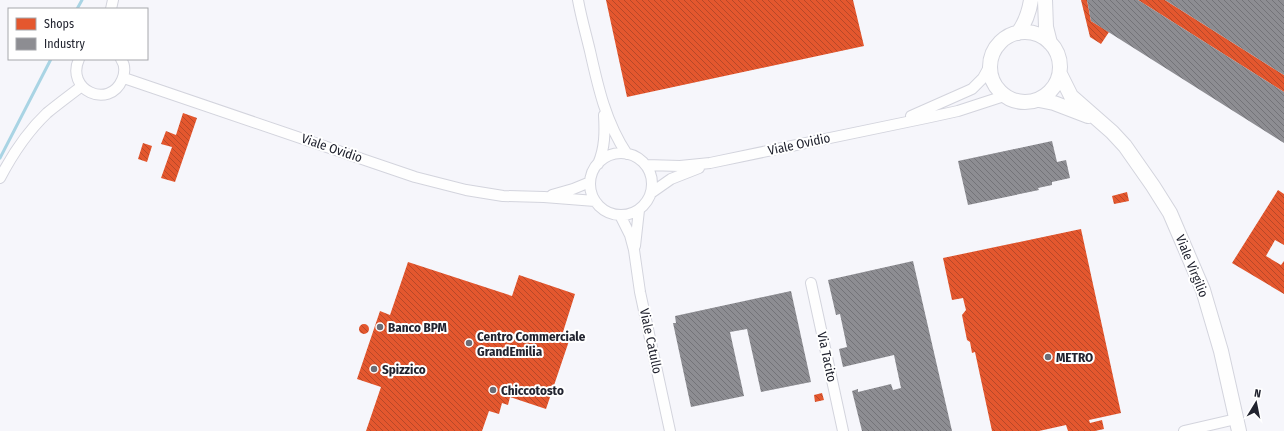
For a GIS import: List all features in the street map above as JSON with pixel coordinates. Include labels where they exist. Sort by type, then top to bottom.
[{"type":"street","points":[[578,0],[603,103],[614,133],[627,154]]},
{"type":"street","points":[[1018,33],[1029,12],[1031,0]]},
{"type":"street","points":[[1045,0],[1046,27],[1050,43]]},
{"type":"street","points":[[1030,32],[1041,36],[1050,43],[1059,57],[1060,74],[1057,82],[1046,96],[1039,100],[1021,103],[1004,96],[993,84],[989,67],[991,56],[997,45],[1003,39],[1018,33],[1030,32]]},
{"type":"street","points":[[79,60],[76,72],[78,80],[87,92],[102,95],[116,90],[124,78],[121,60]]},
{"type":"street","name":"Viale Ovidio","points":[[889,126],[966,93],[983,78],[989,67]]},
{"type":"street","name":"Viale Virgilio","points":[[1060,74],[1071,96],[1112,132],[1125,146],[1170,213],[1203,290],[1221,351],[1238,425]]},
{"type":"street","name":"Viale Ovidio","points":[[124,78],[415,177],[488,194],[595,201]]},
{"type":"street","points":[[0,178],[10,161],[36,126],[47,114],[82,86]]},
{"type":"street","name":"Viale Ovidio","points":[[646,165],[680,166],[710,163],[889,126],[958,110],[1004,96]]},
{"type":"street","name":"Viale Virgilio","points":[[1039,100],[1070,108],[1100,123]]},
{"type":"street","points":[[598,164],[611,155],[619,153],[627,154],[641,160],[651,174],[653,183],[652,193],[647,202],[639,210],[630,214],[620,215],[610,213],[606,210],[595,201],[591,192],[590,182],[602,154],[604,130],[603,103]]},
{"type":"street","name":"Viale Ovidio","points":[[652,193],[671,179],[710,163]]},
{"type":"street","name":"Viale Ovidio","points":[[544,197],[573,189],[590,182]]},
{"type":"street","name":"Viale Catullo","points":[[634,250],[639,210]]},
{"type":"street","name":"Viale Catullo","points":[[620,215],[630,235],[634,250],[640,292],[670,431]]},
{"type":"street","name":"Via Tacito","points":[[811,283],[843,431]]},
{"type":"street","points":[[1184,431],[1238,425]]},
{"type":"building: Shops","points":[[606,0],[853,0],[864,46],[627,97]]},
{"type":"building: Shops","points":[[1081,0],[1087,0],[1091,21],[1109,32],[1101,44],[1090,37]]},
{"type":"building: Shops","points":[[1138,0],[1165,0],[1284,75],[1284,92]]},
{"type":"building: Shops","points":[[183,113],[197,118],[175,182],[161,178],[172,147],[161,144],[166,131],[176,135]]},
{"type":"building: Shops","points":[[143,143],[152,146],[147,162],[138,159]]},
{"type":"building: Shops","points":[[1278,190],[1284,194],[1284,245],[1275,240],[1266,256],[1281,265],[1284,261],[1284,294],[1232,263]]},
{"type":"building: Shops","points":[[1127,192],[1129,201],[1114,204],[1112,196]]},
{"type":"building: Shops","name":"METRO","points":[[1081,229],[1121,413],[1089,420],[1090,423],[1102,420],[1104,429],[1095,431],[1068,431],[1066,425],[1039,431],[992,431],[975,352],[972,353],[970,342],[967,340],[962,315],[966,310],[963,298],[952,300],[943,258]]},
{"type":"building: Shops","name":"Centro Commerciale GrandEmilia","points":[[408,262],[512,296],[519,275],[575,294],[563,332],[571,335],[546,409],[510,397],[508,405],[502,403],[499,414],[489,411],[482,431],[366,431],[381,387],[357,379],[380,311],[390,315]]},
{"type":"building: Shops","points":[[362,324],[366,324],[369,329],[366,334],[362,334],[359,331],[359,327]]},
{"type":"building: Shops","points":[[822,393],[824,400],[815,402],[814,395]]},
{"type":"building: Industry","points":[[1087,0],[1138,0],[1284,92],[1284,143],[1091,21]]},
{"type":"building: Industry","points":[[1165,0],[1284,0],[1284,75]]},
{"type":"building: Industry","points":[[1052,141],[1057,162],[1066,160],[1070,178],[1052,182],[1052,185],[1038,188],[1039,190],[968,205],[958,161]]},
{"type":"building: Industry","points":[[913,261],[952,431],[862,431],[852,391],[858,389],[858,392],[891,384],[893,390],[901,388],[894,355],[843,367],[839,349],[847,347],[840,314],[836,315],[828,280]]},
{"type":"building: Industry","points":[[791,291],[811,382],[761,392],[747,329],[730,332],[744,396],[691,407],[673,323],[676,323],[675,316]]},
{"type":"waterway","points":[[78,8],[82,0]]},
{"type":"waterway","points":[[0,158],[50,60]]},
{"type":"place","name":"Banco BPM","points":[[380,327]]},
{"type":"place","name":"Centro Commerciale GrandEmilia","points":[[469,343]]},
{"type":"place","name":"METRO","points":[[1048,357]]},
{"type":"place","name":"Spizzico","points":[[374,369]]},
{"type":"place","name":"Chiccotosto","points":[[493,390]]}]
